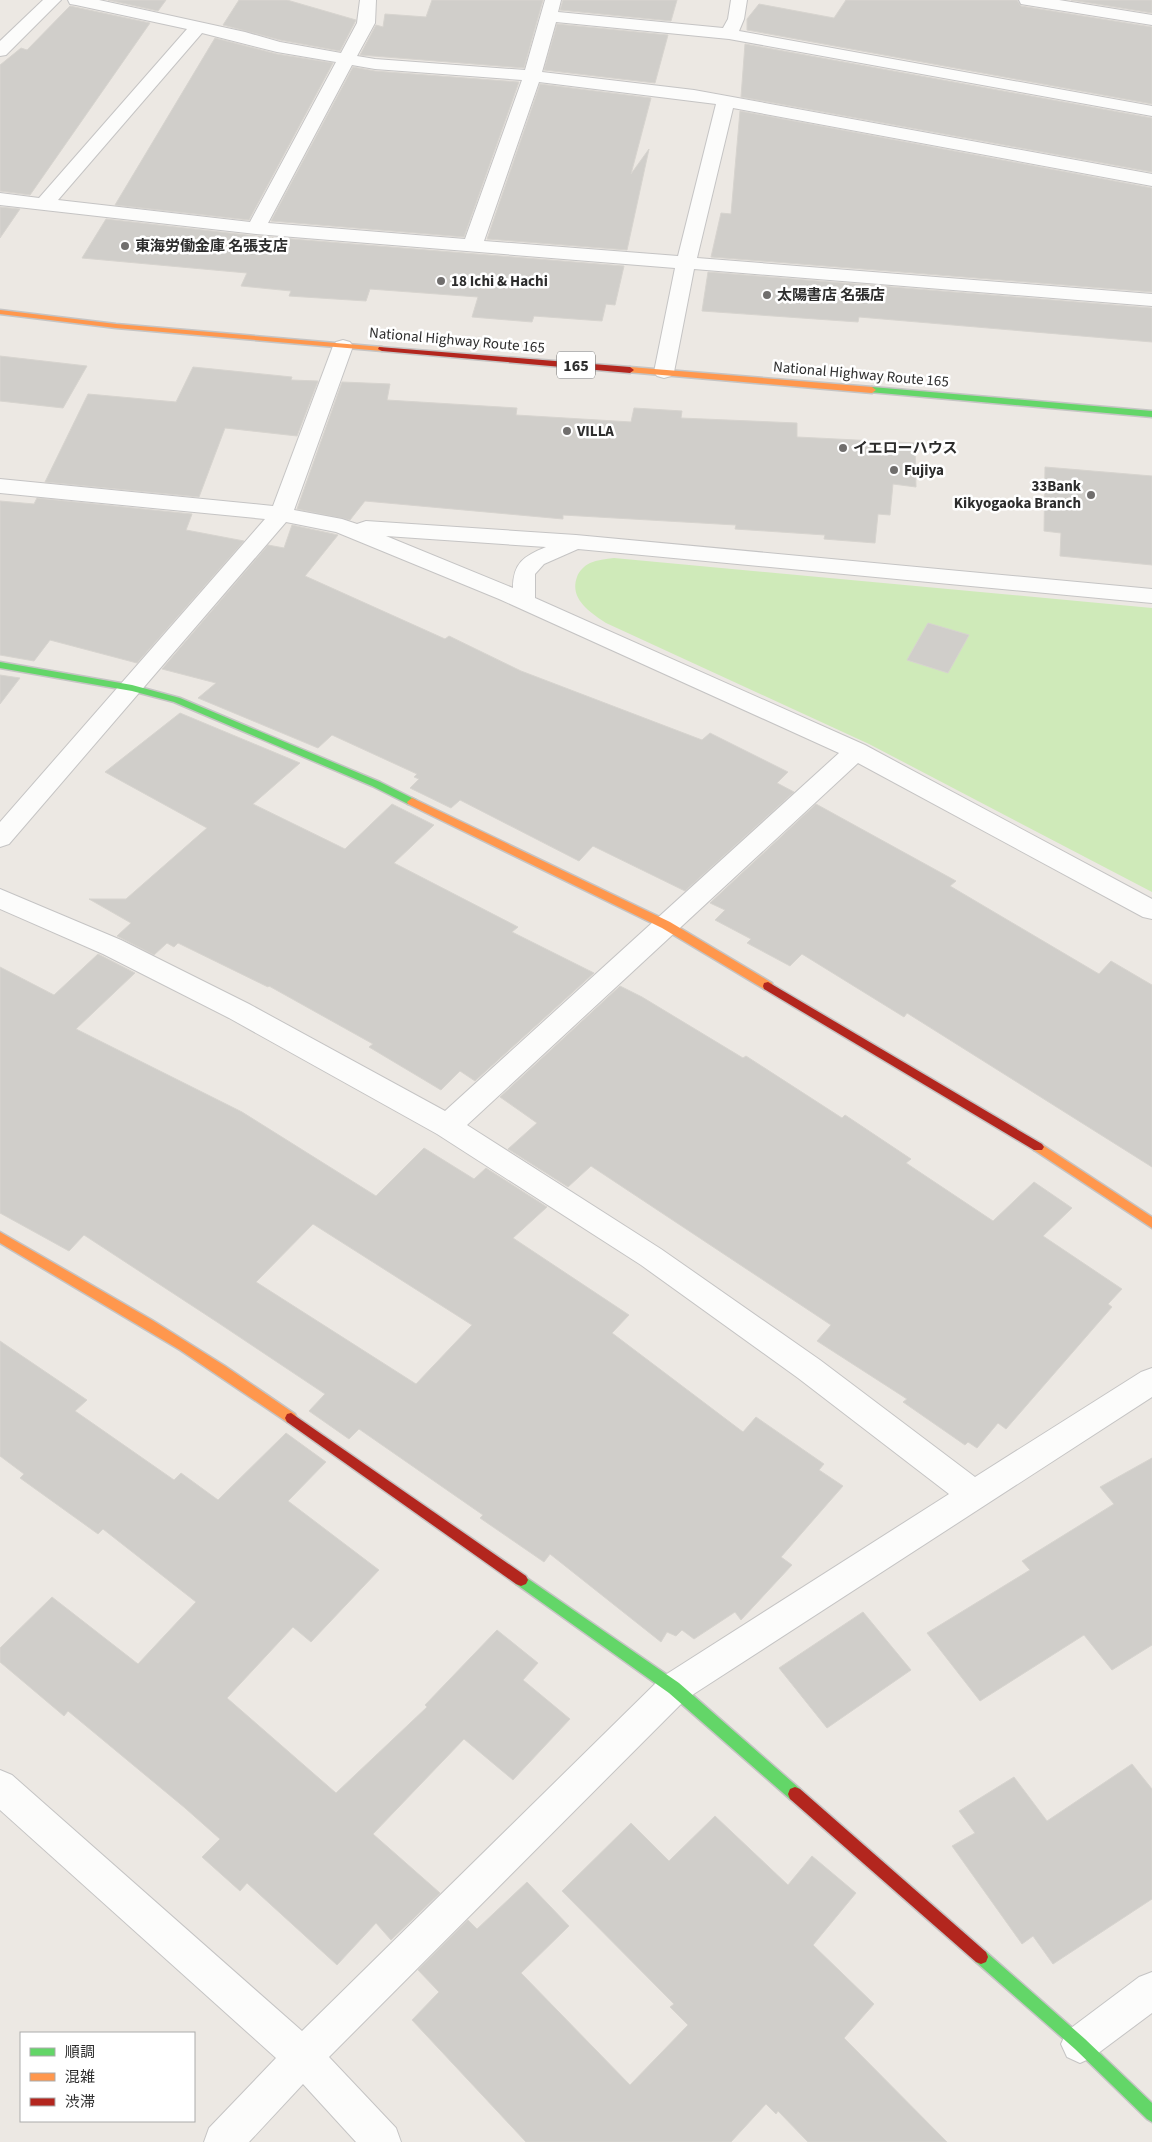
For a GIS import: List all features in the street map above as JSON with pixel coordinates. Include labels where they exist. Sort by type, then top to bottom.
[{"type":"main road","name":"National Highway Route 165","points":[[0,312],[116,326],[1152,414]]},
{"type":"main road","points":[[0,665],[132,688],[178,700],[376,784],[666,925],[1050,1154],[1152,1223]]},
{"type":"main road","points":[[0,1237],[89,1288],[244,1384],[674,1688],[1080,2044],[1152,2114]]},
{"type":"street","points":[[0,50],[53,0]]},
{"type":"street","points":[[76,0],[347,60],[375,64],[532,76],[694,95],[1152,180]]},
{"type":"street","points":[[256,228],[366,23],[368,0]]},
{"type":"street","points":[[729,34],[736,19],[739,0]]},
{"type":"street","points":[[1027,0],[1152,20]]},
{"type":"street","points":[[473,245],[532,76],[551,8],[729,34],[1152,110]]},
{"type":"street","points":[[43,205],[198,27]]},
{"type":"street","points":[[664,372],[686,262],[726,101]]},
{"type":"street","points":[[0,199],[256,228],[1152,300]]},
{"type":"street","points":[[0,838],[281,514],[343,346]]},
{"type":"street","points":[[0,486],[281,514],[342,526],[576,542],[1152,596]]},
{"type":"street","points":[[342,526],[524,601],[856,751],[1152,910]]},
{"type":"street","points":[[524,601],[524,573],[536,559],[576,542]]},
{"type":"street","points":[[447,1126],[856,751]]},
{"type":"street","points":[[0,898],[112,947],[239,1011],[447,1126],[651,1257],[809,1369],[974,1495]]},
{"type":"street","points":[[223,2142],[303,2057],[674,1688],[1152,1381]]},
{"type":"street","points":[[0,1787],[303,2057],[382,2142]]},
{"type":"street","points":[[1080,2044],[1152,1990]]},
{"type":"green space","points":[[614,558],[1152,608],[1152,892],[869,744],[606,623],[582,604],[578,598],[575,585],[580,571],[590,563]]},
{"type":"building","points":[[108,0],[166,0],[158,11]]},
{"type":"building","points":[[239,0],[287,0],[356,20],[340,51],[280,40],[223,25]]},
{"type":"building","points":[[432,0],[543,0],[524,68],[360,55],[376,25],[383,27],[385,14],[426,17]]},
{"type":"building","points":[[563,0],[677,0],[671,21],[560,10]]},
{"type":"building","points":[[846,0],[1017,0],[1021,6],[1152,27],[1152,104],[747,30],[747,19],[759,4],[834,18]]},
{"type":"building","points":[[1071,0],[1152,0],[1152,13]]},
{"type":"building","points":[[70,6],[150,23],[30,195],[0,191],[0,65],[21,48],[27,50]]},
{"type":"building","points":[[557,24],[668,35],[655,83],[544,70]]},
{"type":"building","points":[[215,38],[277,54],[333,63],[249,220],[115,205]]},
{"type":"building","points":[[745,44],[1152,118],[1152,172],[741,97]]},
{"type":"building","points":[[353,67],[375,71],[519,82],[464,237],[271,221]]},
{"type":"building","points":[[540,84],[651,98],[631,174],[649,149],[627,250],[487,239]]},
{"type":"building","points":[[740,111],[1152,188],[1152,292],[711,257],[721,213],[731,214]]},
{"type":"building","points":[[0,207],[20,209],[0,238]]},
{"type":"building","points":[[106,219],[256,236],[624,266],[615,305],[606,304],[602,321],[534,316],[532,322],[472,317],[478,297],[370,289],[366,301],[289,296],[291,291],[241,286],[247,273],[82,258]]},
{"type":"building","points":[[708,272],[1152,308],[1152,342],[859,317],[858,322],[702,311]]},
{"type":"building","points":[[0,356],[87,366],[63,408],[0,401]]},
{"type":"building","points":[[193,367],[292,377],[291,380],[318,381],[297,436],[225,428],[199,497],[45,482],[88,394],[176,402]]},
{"type":"building","points":[[342,382],[390,384],[387,400],[517,408],[516,415],[631,422],[634,408],[682,411],[681,418],[797,423],[797,437],[915,443],[916,487],[893,484],[890,515],[878,514],[875,543],[824,539],[825,535],[735,529],[736,525],[563,515],[563,519],[365,501],[350,520],[297,509]]},
{"type":"building","name":"33Bank Kikyogaoka Branch","points":[[1045,467],[1152,476],[1152,565],[1060,556],[1061,533],[1044,531]]},
{"type":"building","points":[[37,498],[192,514],[186,530],[244,541],[137,663],[50,640],[34,661],[0,655],[0,501],[34,504]]},
{"type":"building","points":[[292,525],[338,535],[305,576],[445,639],[449,636],[521,671],[702,740],[710,733],[788,772],[777,783],[794,792],[685,891],[593,846],[579,861],[460,800],[451,808],[410,788],[419,779],[414,777],[417,774],[332,735],[318,748],[198,698],[216,683],[162,669],[268,545],[284,548]]},
{"type":"building","points":[[928,623],[969,635],[948,673],[907,660]]},
{"type":"building","points":[[0,675],[20,678],[0,704]]},
{"type":"building","points":[[180,713],[300,763],[253,804],[345,849],[392,804],[434,825],[394,863],[518,927],[512,932],[594,973],[475,1081],[460,1071],[441,1090],[369,1047],[373,1044],[269,986],[178,943],[174,947],[167,943],[154,955],[117,936],[131,923],[89,899],[126,899],[207,828],[105,772]]},
{"type":"building","points":[[816,804],[956,881],[950,886],[1099,974],[1111,961],[1152,985],[1152,1167],[907,1013],[904,1017],[802,954],[790,966],[747,943],[751,939],[715,920],[725,910],[710,903]]},
{"type":"building","points":[[98,954],[135,973],[76,1029],[242,1112],[376,1196],[424,1148],[474,1179],[486,1168],[547,1207],[513,1238],[629,1315],[612,1333],[743,1432],[756,1417],[824,1464],[819,1470],[843,1486],[781,1557],[792,1565],[741,1620],[735,1612],[694,1639],[682,1630],[676,1636],[667,1632],[661,1642],[550,1554],[544,1562],[480,1518],[483,1515],[359,1429],[349,1439],[309,1411],[325,1394],[84,1235],[69,1251],[0,1213],[0,967],[54,995]],"holes":[[[313,1224],[472,1325],[416,1384],[256,1282]]]},
{"type":"building","points":[[620,986],[642,997],[743,1058],[746,1056],[842,1118],[845,1115],[911,1159],[906,1163],[993,1221],[1034,1182],[1072,1208],[1043,1236],[1122,1289],[1108,1304],[1112,1307],[1006,1429],[998,1423],[977,1448],[968,1442],[965,1445],[903,1402],[907,1399],[817,1341],[831,1325],[591,1166],[568,1187],[508,1149],[537,1123],[500,1097]]},
{"type":"building","points":[[0,1341],[87,1400],[75,1411],[174,1480],[181,1473],[218,1500],[286,1433],[326,1462],[288,1501],[379,1570],[311,1642],[293,1627],[227,1698],[336,1793],[427,1707],[425,1705],[497,1630],[538,1663],[523,1680],[570,1719],[513,1780],[464,1739],[373,1834],[440,1893],[391,1940],[376,1923],[337,1965],[247,1883],[240,1891],[202,1857],[220,1839],[68,1711],[64,1716],[0,1662],[0,1648],[52,1597],[138,1664],[196,1602],[103,1529],[98,1534],[20,1478],[24,1474],[0,1456]]},
{"type":"building","points":[[1152,1458],[1152,1645],[1112,1670],[1084,1635],[980,1701],[927,1633],[1030,1570],[1022,1561],[1114,1504],[1100,1487]]},
{"type":"building","points":[[863,1612],[911,1670],[827,1728],[779,1668]]},
{"type":"building","points":[[1132,1764],[1152,1789],[1152,1899],[1053,1964],[1033,1936],[1022,1944],[952,1846],[975,1833],[959,1811],[1014,1777],[1047,1821]]},
{"type":"building","points":[[715,1816],[788,1885],[812,1856],[856,1893],[813,1945],[874,2004],[844,2038],[947,2142],[808,2142],[778,2111],[776,2114],[766,2104],[731,2142],[526,2142],[412,2020],[439,1992],[418,1970],[468,1920],[477,1929],[527,1882],[569,1926],[521,1973],[630,2085],[688,2025],[670,2007],[674,2004],[562,1891],[631,1823],[669,1861]]},
{"type":"traffic: fast","points":[[872,390],[1152,414]]},
{"type":"traffic: fast","points":[[0,665],[132,688],[177,700],[376,784],[412,802]]},
{"type":"traffic: fast","points":[[521,1580],[674,1688],[795,1794]]},
{"type":"traffic: fast","points":[[981,1957],[1080,2044],[1152,2114]]},
{"type":"traffic: slow","points":[[0,312],[116,326],[382,349]]},
{"type":"traffic: slow","points":[[630,370],[872,390]]},
{"type":"traffic: slow","points":[[412,802],[666,925],[768,986]]},
{"type":"traffic: slow","points":[[1038,1147],[1152,1223]]},
{"type":"traffic: slow","points":[[0,1237],[184,1347],[291,1418]]},
{"type":"traffic: jam","points":[[382,349],[630,370]]},
{"type":"traffic: jam","points":[[768,986],[1038,1147]]},
{"type":"traffic: jam","points":[[291,1418],[521,1580]]},
{"type":"traffic: jam","points":[[795,1794],[981,1957]]},
{"type":"place","name":"東海労働金庫 名張支店","points":[[125,246]]},
{"type":"place","name":"18 Ichi & Hachi","points":[[441,281]]},
{"type":"place","name":"太陽書店 名張店","points":[[767,295]]},
{"type":"place","name":"VILLA","points":[[567,431]]},
{"type":"place","name":"イエローハウス","points":[[843,448]]},
{"type":"place","name":"Fujiya","points":[[894,470]]},
{"type":"place","name":"33Bank Kikyogaoka Branch","points":[[1091,495]]}]
